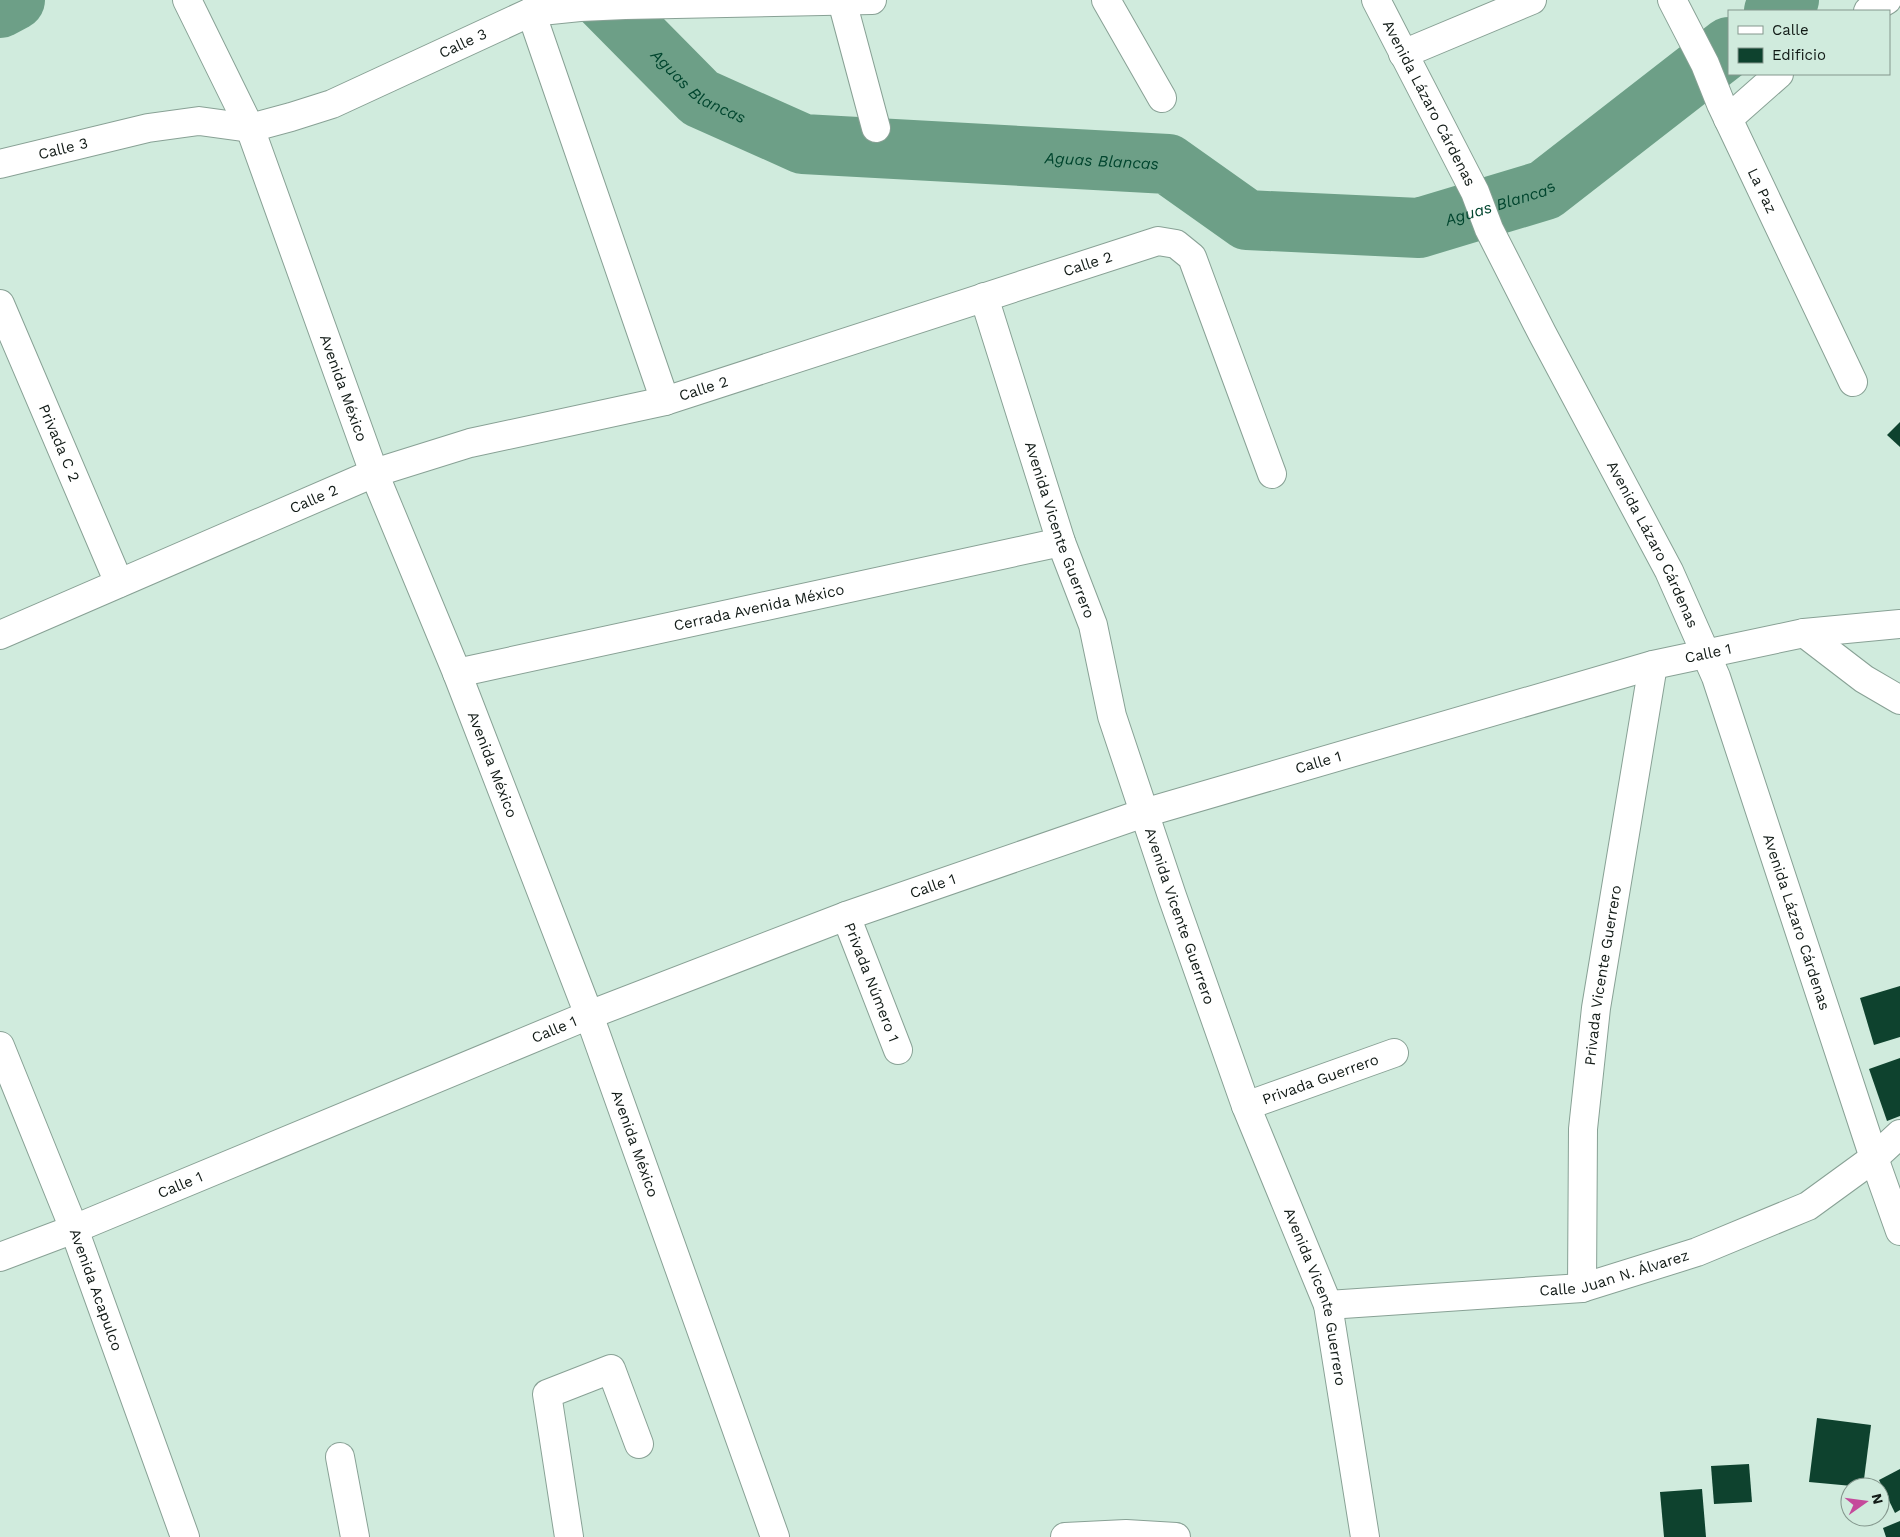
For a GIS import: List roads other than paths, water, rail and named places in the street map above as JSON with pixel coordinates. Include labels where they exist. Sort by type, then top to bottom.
[{"type":"street","name":"Avenida México","points":[[187,0],[250,128],[374,473],[457,673],[589,1015],[775,1537]]},
{"type":"street","name":"Calle 3","points":[[0,164],[148,128],[199,122],[250,128],[332,104],[531,12],[625,5],[786,0],[804,2],[872,0]]},
{"type":"street","points":[[1106,0],[1162,98]]},
{"type":"street","name":"Avenida Lázaro Cárdenas","points":[[1376,0],[1475,192],[1490,229],[1542,333],[1669,571],[1707,653],[1874,1158],[1900,1231]]},
{"type":"street","points":[[1403,54],[1532,0]]},
{"type":"street","name":"La Paz","points":[[1672,0],[1705,64],[1725,112],[1853,382]]},
{"type":"street","points":[[1870,10],[1887,0]]},
{"type":"street","points":[[842,1],[876,128]]},
{"type":"street","points":[[531,12],[665,401]]},
{"type":"street","points":[[1725,112],[1778,75]]},
{"type":"street","name":"Calle 2","points":[[0,635],[374,473],[470,443],[665,401],[1158,241],[1176,244],[1192,258],[1272,474]]},
{"type":"street","name":"Avenida Vicente Guerrero","points":[[984,297],[1061,542],[1093,625],[1112,716],[1144,813],[1246,1106],[1328,1305],[1365,1537]]},
{"type":"street","name":"Privada C 2","points":[[0,304],[119,583]]},
{"type":"street","name":"Cerrada Avenida México","points":[[457,673],[1061,542]]},
{"type":"street","name":"Calle 1","points":[[0,1256],[74,1228],[589,1015],[846,916],[1144,813],[1653,665],[1804,633],[1900,624]]},
{"type":"street","points":[[1804,633],[1864,679],[1900,700]]},
{"type":"street","name":"Privada Vicente Guerrero","points":[[1582,1288],[1583,1130],[1596,1008],[1653,665]]},
{"type":"street","name":"Privada Número 1","points":[[846,916],[898,1050]]},
{"type":"street","name":"Avenida Acapulco","points":[[0,1046],[74,1228],[185,1537]]},
{"type":"street","name":"Privada Guerrero","points":[[1246,1106],[1394,1053]]},
{"type":"street","name":"Calle Juan N. Álvarez","points":[[1328,1305],[1582,1288],[1697,1252],[1808,1206],[1874,1158],[1900,1134]]},
{"type":"street","points":[[569,1537],[547,1394],[611,1369],[639,1444]]},
{"type":"street","points":[[340,1457],[355,1537]]},
{"type":"street","points":[[1065,1537],[1126,1534],[1176,1537]]},
{"type":"waterway","name":"Aguas Blancas","points":[[0,8],[15,0]]},
{"type":"waterway","name":"Aguas Blancas","points":[[603,0],[700,98],[803,144],[1168,164],[1247,220],[1419,228],[1545,190],[1728,48]]},
{"type":"waterway","name":"Aguas Blancas","points":[[1775,10],[1789,0]]}]
